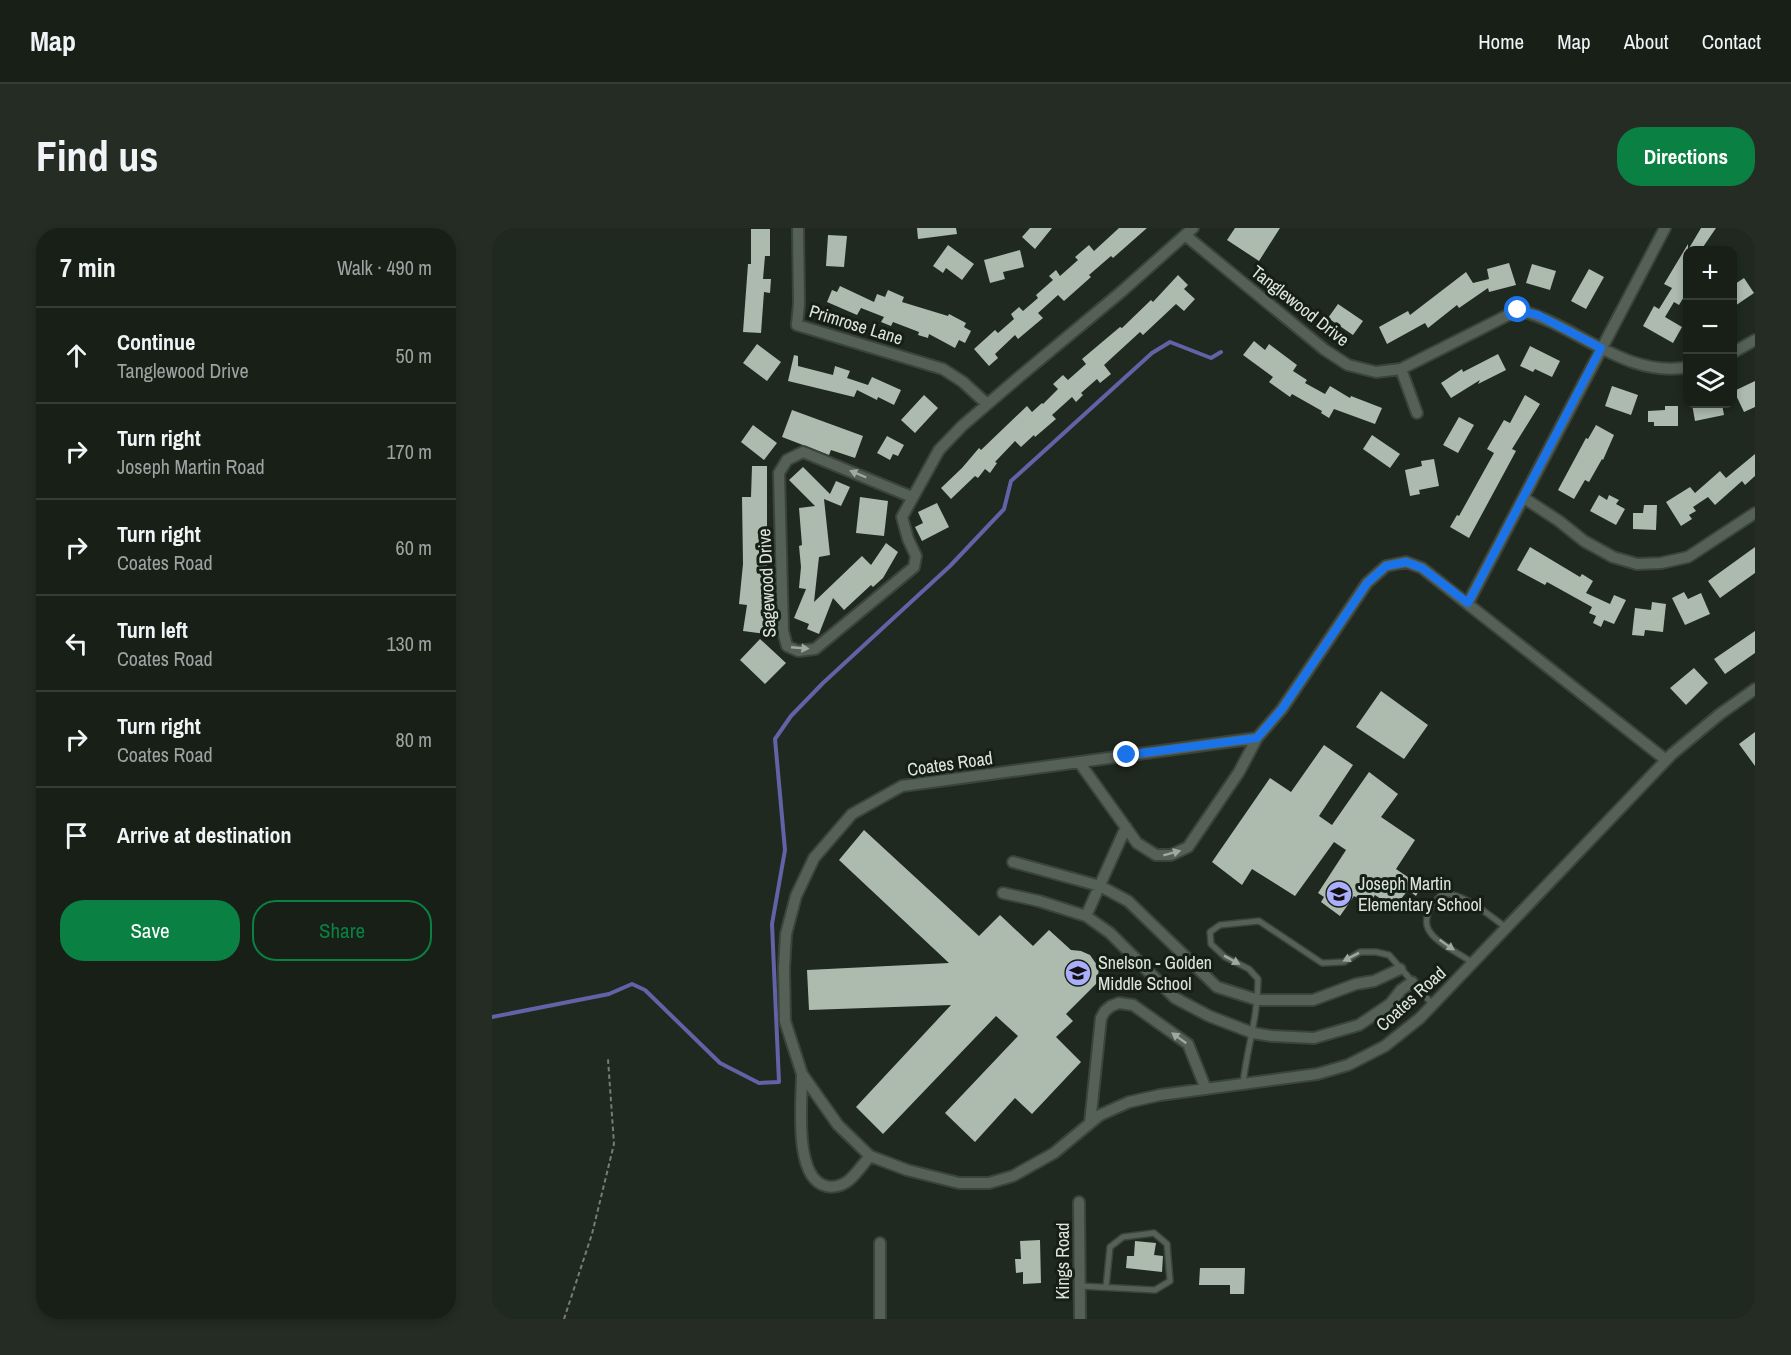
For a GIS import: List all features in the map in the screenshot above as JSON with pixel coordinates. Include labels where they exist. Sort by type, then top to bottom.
[{"type":"street","name":"Primrose Lane","points":[[798,228],[800,304],[797,325],[943,369],[963,382],[987,404]]},
{"type":"street","points":[[1468,603],[1665,228]]},
{"type":"street","name":"Sagewood Drive","points":[[912,497],[803,452],[787,460],[779,473],[783,631],[787,646],[798,651],[814,649],[914,567],[916,556],[902,517],[939,450],[987,404],[1121,292],[1189,231]]},
{"type":"street","name":"Tanglewood Drive","points":[[1189,231],[1325,350],[1348,365],[1376,372],[1401,369],[1518,310],[1538,315],[1601,348]]},
{"type":"street","points":[[1737,352],[1755,340]]},
{"type":"street","points":[[1601,348],[1643,367],[1673,370],[1683,368]]},
{"type":"street","points":[[1401,369],[1417,413]]},
{"type":"street","points":[[1524,498],[1560,521],[1584,541],[1613,557],[1637,564],[1661,563],[1688,557],[1755,513]]},
{"type":"street","points":[[1079,762],[1137,843],[1156,855],[1171,855],[1188,847],[1239,772],[1257,738],[1282,709],[1367,583],[1386,566],[1406,562],[1422,568],[1468,603],[1666,760]]},
{"type":"street","name":"Coates Road","points":[[1257,738],[902,786],[852,813],[814,858],[796,896],[786,934],[784,968],[785,1021],[802,1074],[837,1125],[870,1156],[908,1170],[959,1183],[989,1183],[1012,1176],[1054,1153],[1100,1115],[1129,1102],[1160,1095],[1317,1074],[1348,1065],[1385,1046],[1420,1018],[1666,760],[1720,714],[1755,689]]},
{"type":"street","points":[[1086,916],[1126,827]]},
{"type":"street","points":[[1013,862],[1100,886],[1128,902],[1217,987],[1258,1000],[1313,1000],[1356,984],[1374,981],[1400,969]]},
{"type":"street","points":[[1003,893],[1039,901],[1086,916],[1110,933],[1175,998],[1209,1016],[1253,1033],[1314,1038],[1359,1025],[1390,1004],[1401,990],[1412,982]]},
{"type":"street","points":[[1090,1123],[1101,1018],[1105,1011],[1119,1003],[1133,1005],[1188,1044],[1206,1089]]},
{"type":"street","points":[[802,1074],[802,1137],[806,1166],[813,1177],[823,1186],[835,1187],[848,1181],[870,1156]]},
{"type":"street","name":"Kings Road","points":[[1079,1202],[1080,1319]]},
{"type":"street","points":[[880,1243],[880,1319]]},
{"type":"lane","points":[[1473,963],[1429,932],[1425,922],[1434,901],[1443,893],[1453,894],[1468,901],[1507,928]]},
{"type":"lane","points":[[1243,1084],[1245,1061],[1253,1033],[1258,1000],[1258,979],[1249,969],[1225,957],[1211,944],[1210,932],[1220,925],[1258,921],[1322,963],[1344,962],[1360,952],[1389,955],[1433,1005]]},
{"type":"lane","points":[[1080,1286],[1155,1290],[1170,1281],[1167,1244],[1154,1233],[1123,1237],[1110,1247],[1106,1287]]},
{"type":"path","points":[[564,1319],[592,1234],[614,1144],[608,1059]]},
{"type":"building","points":[[917,228],[956,228],[957,234],[918,239]]},
{"type":"building","points":[[1030,228],[1052,228],[1035,249],[1022,237]]},
{"type":"building","points":[[1119,228],[1147,228],[1113,258],[1111,256],[1089,275],[1091,277],[1064,301],[1058,295],[1038,313],[1043,318],[1018,339],[1015,335],[995,354],[998,358],[989,366],[974,349],[995,330],[998,333],[1014,319],[1011,314],[1019,307],[1023,311],[1038,298],[1036,295],[1053,280],[1049,276],[1056,270],[1060,276],[1078,260],[1075,257],[1089,245],[1094,251]]},
{"type":"building","points":[[1235,228],[1280,228],[1259,261],[1227,240]]},
{"type":"building","points":[[1701,228],[1716,228],[1704,246],[1690,246]]},
{"type":"building","points":[[751,229],[770,229],[770,256],[765,256],[763,279],[771,279],[770,293],[764,292],[761,333],[743,332],[748,264],[751,264]]},
{"type":"building","points":[[828,235],[847,236],[844,267],[826,266]]},
{"type":"building","points":[[948,245],[974,264],[962,280],[946,268],[943,273],[933,266]]},
{"type":"building","points":[[1020,250],[1024,267],[1003,272],[1005,279],[990,283],[984,260]]},
{"type":"building","points":[[1683,252],[1683,298],[1679,305],[1674,302],[1665,317],[1682,327],[1673,343],[1643,326],[1654,306],[1659,309],[1672,288],[1664,284]]},
{"type":"building","points":[[1509,263],[1516,285],[1489,292],[1488,288],[1459,308],[1457,305],[1428,328],[1425,323],[1387,344],[1379,327],[1408,311],[1410,315],[1466,272],[1473,283],[1489,279],[1487,269]]},
{"type":"building","points":[[1532,264],[1556,271],[1550,290],[1526,283]]},
{"type":"building","points":[[1589,269],[1604,277],[1586,309],[1571,301]]},
{"type":"building","points":[[1178,275],[1188,285],[1184,289],[1195,299],[1184,311],[1176,304],[1143,335],[1140,332],[1104,365],[1111,374],[1100,383],[1097,379],[1081,393],[1083,395],[1076,402],[1072,397],[1052,415],[1056,419],[1021,447],[1015,441],[995,462],[997,463],[990,473],[985,469],[978,478],[975,476],[951,499],[941,488],[979,448],[981,450],[1027,406],[1032,412],[1043,404],[1058,389],[1053,384],[1063,375],[1068,380],[1086,364],[1082,359],[1120,327],[1122,328],[1151,300],[1153,302]]},
{"type":"building","points":[[1744,278],[1754,293],[1737,305],[1737,300],[1737,283]]},
{"type":"building","points":[[840,286],[874,302],[877,294],[885,297],[888,290],[904,297],[902,302],[948,316],[949,314],[966,323],[964,327],[971,331],[965,343],[959,340],[955,348],[929,334],[928,338],[893,322],[891,326],[881,322],[884,317],[861,308],[857,315],[827,302],[832,290],[837,292]]},
{"type":"building","points":[[1338,304],[1363,321],[1353,335],[1328,318]]},
{"type":"building","points":[[1254,341],[1265,350],[1269,344],[1297,365],[1293,371],[1307,380],[1305,383],[1325,394],[1330,386],[1350,398],[1351,396],[1382,408],[1375,424],[1334,409],[1329,418],[1321,413],[1322,411],[1292,394],[1290,397],[1269,382],[1273,377],[1243,355]]},
{"type":"building","points":[[757,344],[781,362],[767,381],[743,363]]},
{"type":"building","points":[[1530,346],[1560,361],[1552,377],[1535,369],[1533,372],[1520,366]]},
{"type":"building","points":[[1498,354],[1506,370],[1478,384],[1480,380],[1451,398],[1441,383],[1462,369],[1463,372]]},
{"type":"building","points":[[794,355],[798,356],[798,366],[833,375],[835,366],[850,371],[847,378],[868,385],[872,377],[901,390],[894,405],[857,390],[854,397],[788,381]]},
{"type":"building","points":[[1755,381],[1755,407],[1744,412],[1737,397],[1737,390]]},
{"type":"building","points":[[1612,386],[1638,395],[1631,415],[1605,406]]},
{"type":"building","points":[[924,395],[938,408],[915,433],[901,420]]},
{"type":"building","points":[[1525,395],[1540,404],[1512,449],[1516,451],[1469,538],[1450,527],[1457,515],[1459,516],[1494,453],[1487,449],[1504,420],[1510,423]]},
{"type":"building","points":[[1665,406],[1678,406],[1678,426],[1654,426],[1654,422],[1648,422],[1648,411],[1665,410]]},
{"type":"building","points":[[1693,408],[1723,408],[1724,415],[1695,421]]},
{"type":"building","points":[[792,410],[863,436],[855,458],[831,450],[829,455],[782,437]]},
{"type":"building","points":[[1459,417],[1474,425],[1458,453],[1443,445]]},
{"type":"building","points":[[753,425],[777,443],[764,460],[741,442]]},
{"type":"building","points":[[1596,425],[1614,435],[1603,460],[1589,482],[1585,480],[1574,499],[1558,490],[1586,438],[1588,439]]},
{"type":"building","points":[[1372,435],[1400,454],[1390,468],[1363,449]]},
{"type":"building","points":[[887,436],[904,445],[898,456],[893,454],[890,460],[877,453]]},
{"type":"building","points":[[1755,454],[1755,476],[1745,485],[1742,481],[1715,505],[1708,497],[1693,507],[1696,511],[1689,515],[1692,519],[1681,526],[1666,502],[1690,487],[1695,493],[1720,471],[1726,478]]},
{"type":"building","points":[[1434,459],[1439,486],[1419,490],[1420,494],[1410,496],[1405,470],[1422,466],[1421,461]]},
{"type":"building","points":[[752,466],[767,466],[767,579],[770,579],[769,590],[764,590],[761,616],[768,617],[765,634],[743,631],[747,605],[739,604],[743,564],[742,497],[751,497]]},
{"type":"building","points":[[803,467],[830,494],[836,481],[850,487],[841,506],[824,499],[830,555],[819,557],[814,602],[862,556],[871,565],[886,543],[898,552],[883,578],[873,587],[871,585],[844,610],[833,598],[819,634],[807,629],[809,624],[794,618],[806,589],[799,588],[801,567],[799,546],[802,545],[799,508],[815,506],[789,480]]},
{"type":"building","points":[[1599,495],[1607,500],[1609,495],[1619,500],[1616,504],[1625,509],[1616,525],[1590,511]]},
{"type":"building","points":[[860,497],[888,501],[884,536],[856,533]]},
{"type":"building","points":[[937,503],[949,527],[922,541],[915,527],[923,523],[918,512]]},
{"type":"building","points":[[1644,505],[1657,505],[1656,530],[1633,529],[1633,513],[1643,513]]},
{"type":"building","points":[[1530,547],[1580,577],[1582,574],[1593,581],[1586,593],[1610,604],[1614,595],[1626,600],[1614,624],[1604,620],[1601,627],[1593,623],[1596,616],[1589,613],[1592,607],[1547,582],[1545,585],[1517,570]]},
{"type":"building","points":[[1755,547],[1755,573],[1720,598],[1708,581]]},
{"type":"building","points":[[1684,592],[1688,599],[1701,593],[1710,614],[1685,625],[1672,598]]},
{"type":"building","points":[[1652,602],[1666,604],[1663,632],[1645,630],[1644,636],[1632,635],[1635,608],[1651,610]]},
{"type":"building","points":[[1755,631],[1755,653],[1725,674],[1714,659]]},
{"type":"building","points":[[760,639],[786,663],[765,684],[740,660]]},
{"type":"building","points":[[1694,668],[1708,683],[1686,705],[1670,688]]},
{"type":"building","points":[[1381,691],[1428,725],[1404,759],[1356,727]]},
{"type":"building","points":[[1755,732],[1755,766],[1739,744]]},
{"type":"building","points":[[1324,745],[1353,765],[1319,816],[1332,825],[1369,772],[1398,794],[1381,817],[1415,840],[1396,869],[1421,886],[1416,896],[1408,890],[1394,908],[1375,895],[1368,905],[1354,896],[1340,916],[1321,902],[1324,897],[1318,893],[1346,850],[1334,842],[1295,896],[1252,869],[1242,885],[1212,862],[1270,778],[1291,792]]},
{"type":"building","points":[[864,830],[979,936],[1000,915],[1033,946],[1049,930],[1071,950],[1090,955],[1099,968],[1097,983],[1066,1014],[1073,1021],[1056,1037],[1081,1062],[1032,1114],[1015,1098],[975,1142],[945,1113],[1018,1036],[996,1016],[883,1134],[856,1107],[951,1005],[809,1010],[807,970],[949,963],[839,860]]},
{"type":"building","points":[[1040,1240],[1041,1283],[1023,1284],[1023,1272],[1016,1273],[1015,1259],[1021,1259],[1020,1241]]},
{"type":"building","points":[[1135,1241],[1156,1243],[1154,1255],[1163,1256],[1162,1272],[1126,1268],[1127,1256],[1134,1256]]},
{"type":"building","points":[[1200,1268],[1245,1268],[1244,1294],[1230,1294],[1230,1285],[1199,1285]]},
{"type":"waterway","points":[[492,1017],[609,994],[632,984],[645,990],[720,1063],[759,1083],[779,1082],[772,924],[785,850],[775,739],[791,716],[823,683],[950,566],[1004,509],[1011,481],[1152,353],[1170,342],[1211,358],[1221,352]]},
{"type":"place","name":"Joseph Martin Elementary School","points":[[1339,894]]},
{"type":"place","name":"Snelson - Golden Middle School","points":[[1078,973]]},
{"type":"route","points":[[1127,755],[1257,738],[1282,709],[1367,583],[1386,566],[1406,562],[1422,568],[1468,603],[1601,348],[1538,315],[1518,310]]}]
